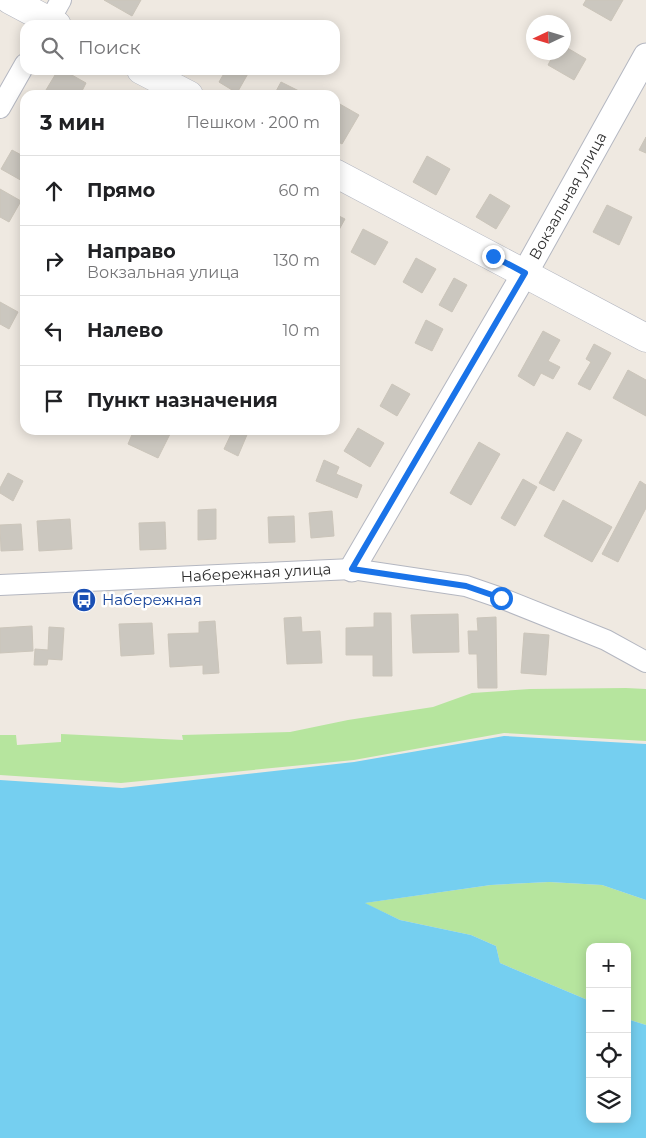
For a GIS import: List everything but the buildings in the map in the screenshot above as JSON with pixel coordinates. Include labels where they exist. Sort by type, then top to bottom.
[{"type":"main road","points":[[10,0],[54,18]]},
{"type":"main road","points":[[150,75],[179,90]]},
{"type":"main road","points":[[340,176],[646,338]]},
{"type":"street","name":"Вокзальная улица","points":[[352,569],[525,273],[646,56]]},
{"type":"street","points":[[0,108],[20,73]]},
{"type":"street","name":"Набережная улица","points":[[0,585],[352,569],[466,586],[606,640],[646,662]]},
{"type":"green space","points":[[530,689],[646,689],[646,741],[504,733],[354,760],[121,783],[0,775],[0,735],[16,735],[17,745],[61,742],[61,734],[183,740],[182,735],[290,732],[348,720],[433,707],[472,693]]},
{"type":"green space","points":[[549,882],[602,885],[646,900],[646,1025],[631,1020],[631,943],[586,943],[586,999],[500,963],[496,946],[471,935],[400,920],[364,903],[491,885]]},
{"type":"water","points":[[504,736],[646,744],[646,900],[602,885],[549,882],[491,885],[365,903],[400,920],[471,935],[496,946],[500,963],[586,999],[586,1123],[631,1123],[631,1020],[646,1025],[646,1138],[0,1138],[0,780],[122,788],[354,762]]},
{"type":"place","name":"Набережная","points":[[84,600]]},
{"type":"route","points":[[493,256],[525,273],[352,569],[466,586],[501,598]]}]
